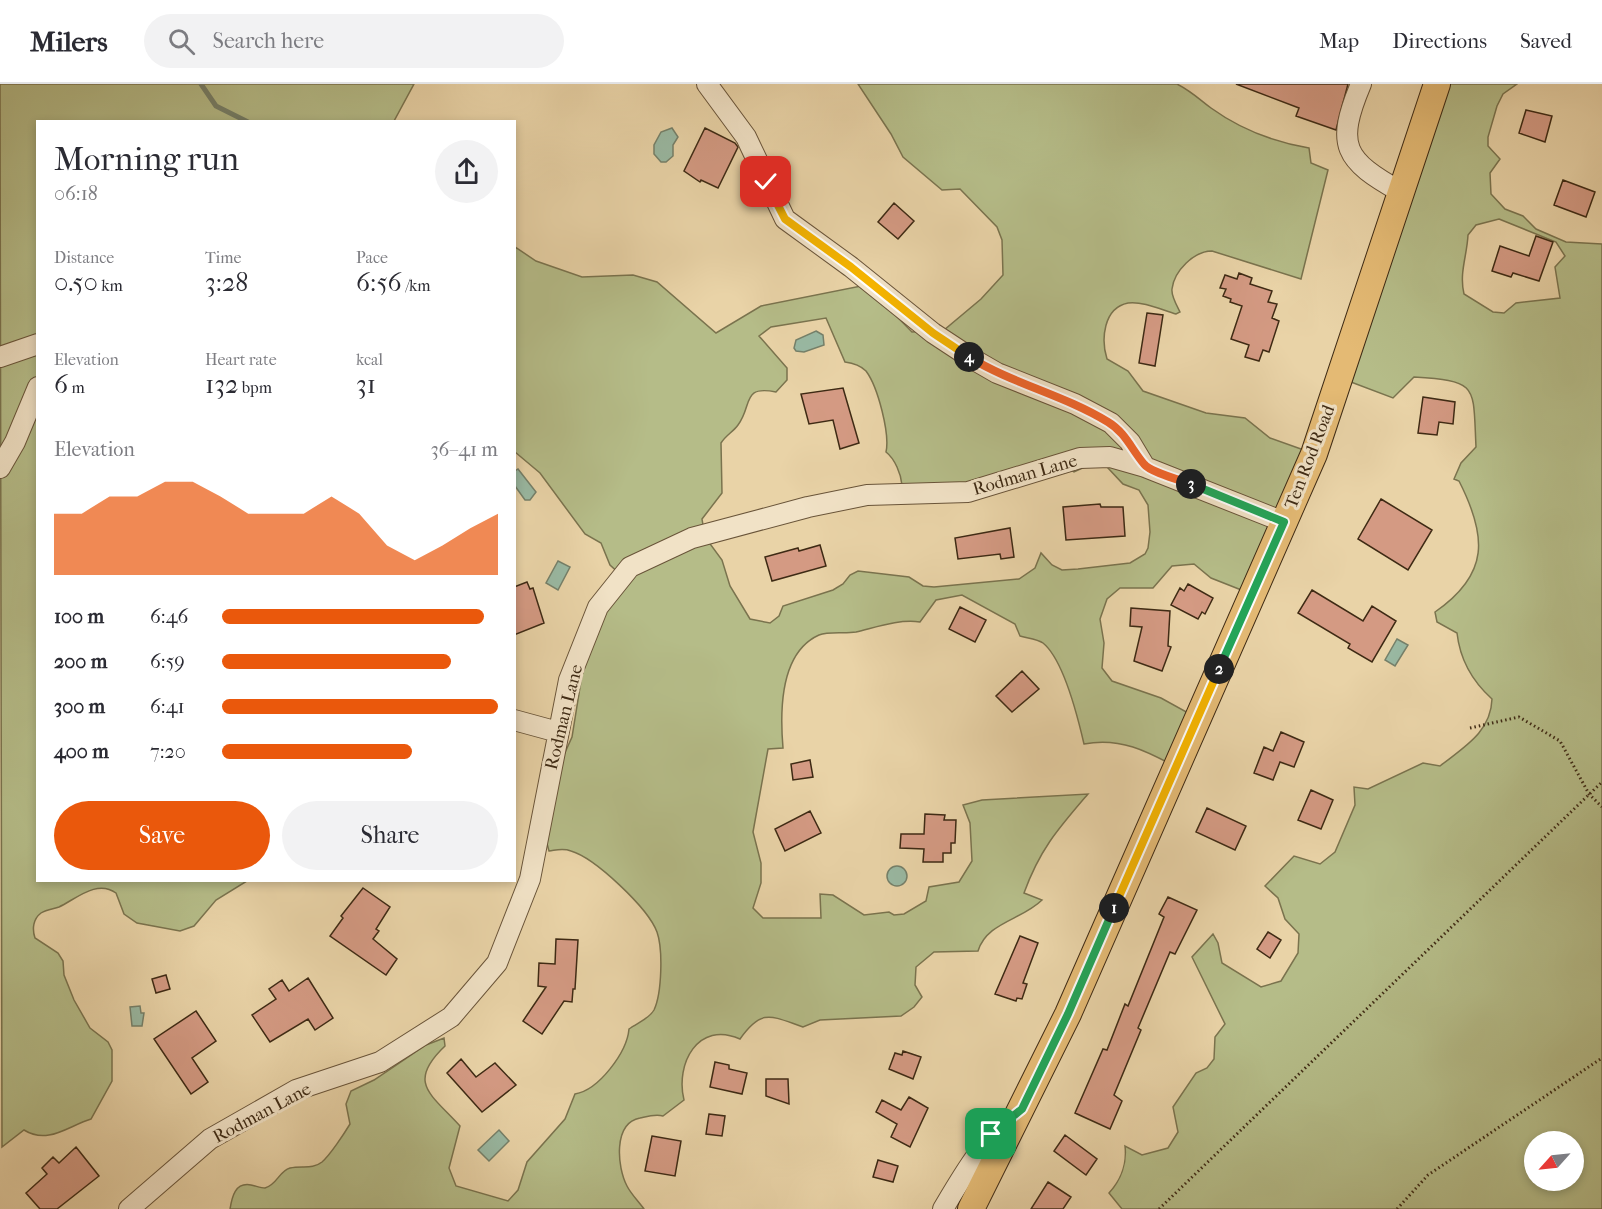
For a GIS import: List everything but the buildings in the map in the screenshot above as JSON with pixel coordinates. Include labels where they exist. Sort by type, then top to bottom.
[{"type":"main road","name":"Ten Rod Road","points":[[971,1209],[1068,1014],[1314,454],[1437,84]]},
{"type":"street","points":[[707,84],[746,137],[785,219],[851,267],[933,333],[970,358],[997,373],[1075,404],[1111,423],[1130,442],[1145,467]]},
{"type":"street","points":[[1361,84],[1351,110],[1346,135],[1352,155],[1367,173],[1401,192]]},
{"type":"street","points":[[0,357],[36,345]]},
{"type":"street","points":[[0,468],[15,442],[36,392]]},
{"type":"street","name":"Rodman Lane","points":[[129,1209],[210,1139],[296,1090],[380,1062],[451,1017],[497,963],[530,879],[569,680],[598,608],[630,567],[692,538],[867,495],[968,492],[1080,458],[1110,457],[1145,467],[1284,522]]},
{"type":"street","points":[[516,721],[558,732]]},
{"type":"street","points":[[943,1209],[970,1162],[991,1134],[1022,1109]]},
{"type":"path","points":[[1470,728],[1518,717],[1560,741],[1589,794],[1602,807]]},
{"type":"path","points":[[1159,1209],[1602,782]]},
{"type":"path","points":[[1397,1209],[1428,1175],[1602,1058]]},
{"type":"shaded area","points":[[0,84],[414,84],[395,120],[36,120],[36,882],[245,882],[216,900],[194,926],[180,931],[137,923],[124,914],[116,893],[101,888],[87,892],[38,915],[34,924],[35,938],[58,953],[63,961],[64,975],[74,1000],[90,1028],[108,1042],[112,1050],[112,1081],[91,1119],[50,1135],[41,1136],[24,1130],[2,1147]]},
{"type":"shaded area","points":[[858,84],[1177,84],[1222,116],[1246,128],[1270,138],[1309,148],[1311,163],[1328,170],[1301,279],[1212,251],[1205,252],[1186,263],[1174,282],[1172,295],[1180,312],[1176,314],[1146,305],[1128,303],[1113,311],[1106,326],[1104,343],[1107,359],[1128,371],[1143,391],[1206,413],[1245,418],[1270,438],[1315,454],[1254,595],[1211,578],[1194,564],[1172,566],[1153,588],[1120,588],[1107,599],[1100,619],[1104,643],[1102,668],[1112,681],[1161,698],[1201,720],[1178,768],[1133,747],[1110,742],[1084,744],[1069,690],[1051,651],[1041,642],[1020,636],[1015,624],[962,595],[936,600],[920,622],[896,623],[856,632],[819,635],[796,655],[789,669],[783,702],[783,748],[768,749],[753,832],[761,863],[761,883],[753,908],[763,918],[821,918],[820,894],[833,895],[864,915],[889,912],[894,915],[904,914],[926,901],[929,887],[959,882],[972,861],[970,823],[963,805],[982,800],[1088,794],[1051,840],[1030,878],[1024,893],[1042,900],[1034,907],[997,927],[983,941],[978,951],[934,952],[916,967],[915,985],[922,997],[914,1007],[901,1016],[820,1020],[803,1027],[768,1017],[755,1023],[740,1039],[725,1035],[712,1035],[701,1040],[687,1060],[683,1073],[684,1100],[663,1116],[649,1116],[631,1122],[621,1137],[620,1157],[624,1178],[644,1209],[230,1209],[233,1195],[241,1186],[251,1185],[265,1188],[290,1168],[311,1167],[322,1162],[350,1124],[346,1104],[351,1091],[374,1080],[426,1045],[444,1038],[445,1046],[433,1059],[425,1079],[432,1096],[460,1126],[449,1168],[456,1186],[508,1201],[518,1190],[527,1162],[565,1119],[575,1094],[584,1091],[602,1078],[617,1059],[629,1029],[649,1016],[657,1002],[661,971],[660,949],[657,932],[652,922],[620,885],[606,873],[593,863],[568,850],[549,851],[546,840],[563,757],[572,737],[586,650],[622,576],[610,565],[601,543],[585,534],[540,473],[516,453],[516,248],[536,261],[582,277],[633,275],[657,282],[716,333],[761,306],[866,285],[912,332],[944,330],[981,299],[1003,275],[1002,240],[997,227],[960,189],[942,190],[903,157],[891,134]],"holes":[[[826,318],[845,362],[866,371],[875,388],[885,423],[886,452],[897,467],[902,485],[974,484],[1068,468],[1074,472],[1089,465],[1107,467],[1123,484],[1139,490],[1148,505],[1150,532],[1145,554],[1130,563],[1062,570],[1052,565],[1041,553],[1035,568],[1019,579],[934,587],[923,586],[909,577],[858,571],[833,590],[783,606],[779,616],[770,623],[750,619],[730,586],[722,560],[705,537],[702,519],[722,493],[721,443],[743,418],[753,394],[757,391],[776,392],[787,380],[787,368],[759,336],[771,327]]]},
{"type":"shaded area","points":[[1443,84],[1517,84],[1503,94],[1488,137],[1488,146],[1500,159],[1490,173],[1491,194],[1505,209],[1523,216],[1536,229],[1566,242],[1602,244],[1602,1209],[1122,1209],[1109,1193],[1117,1183],[1122,1171],[1125,1146],[1142,1155],[1168,1148],[1178,1132],[1173,1107],[1196,1073],[1207,1068],[1214,1059],[1215,1037],[1225,1024],[1192,957],[1213,934],[1218,943],[1222,963],[1261,987],[1281,981],[1298,953],[1299,934],[1285,919],[1278,898],[1265,886],[1294,856],[1320,864],[1335,852],[1355,805],[1354,787],[1368,789],[1423,763],[1440,766],[1475,738],[1487,721],[1492,699],[1468,669],[1457,633],[1437,622],[1435,612],[1453,598],[1466,583],[1474,568],[1478,553],[1475,519],[1459,481],[1454,479],[1461,463],[1476,447],[1472,399],[1468,390],[1451,381],[1414,377],[1393,398],[1343,379]],"holes":[[[1499,219],[1556,242],[1565,256],[1555,267],[1560,298],[1516,303],[1504,313],[1493,312],[1464,294],[1463,272],[1468,235],[1476,225]]]},
{"type":"shaded area","points":[[672,128],[678,137],[673,145],[673,156],[666,162],[661,162],[654,154],[654,145],[661,132]]},
{"type":"shaded area","points":[[816,331],[823,335],[824,345],[804,352],[796,351],[794,348],[796,340]]},
{"type":"shaded area","points":[[518,469],[536,492],[530,500],[525,500],[516,487],[516,470]]},
{"type":"shaded area","points":[[558,561],[570,567],[558,590],[546,583]]},
{"type":"shaded area","points":[[1397,639],[1408,645],[1395,666],[1385,660]]},
{"type":"shaded area","points":[[897,866],[904,869],[907,876],[904,883],[897,886],[890,883],[887,876],[890,869]]},
{"type":"shaded area","points":[[140,1006],[141,1013],[144,1013],[142,1026],[132,1026],[130,1007]]},
{"type":"shaded area","points":[[499,1130],[509,1141],[489,1161],[478,1150]]},
{"type":"waterway","points":[[201,84],[216,106],[244,120]]},
{"type":"route","points":[[766,182],[785,219],[851,267],[933,333],[970,358],[997,373],[1075,404],[1111,423],[1130,442],[1145,467],[1284,522],[1068,1014],[1022,1109],[991,1134]]}]
